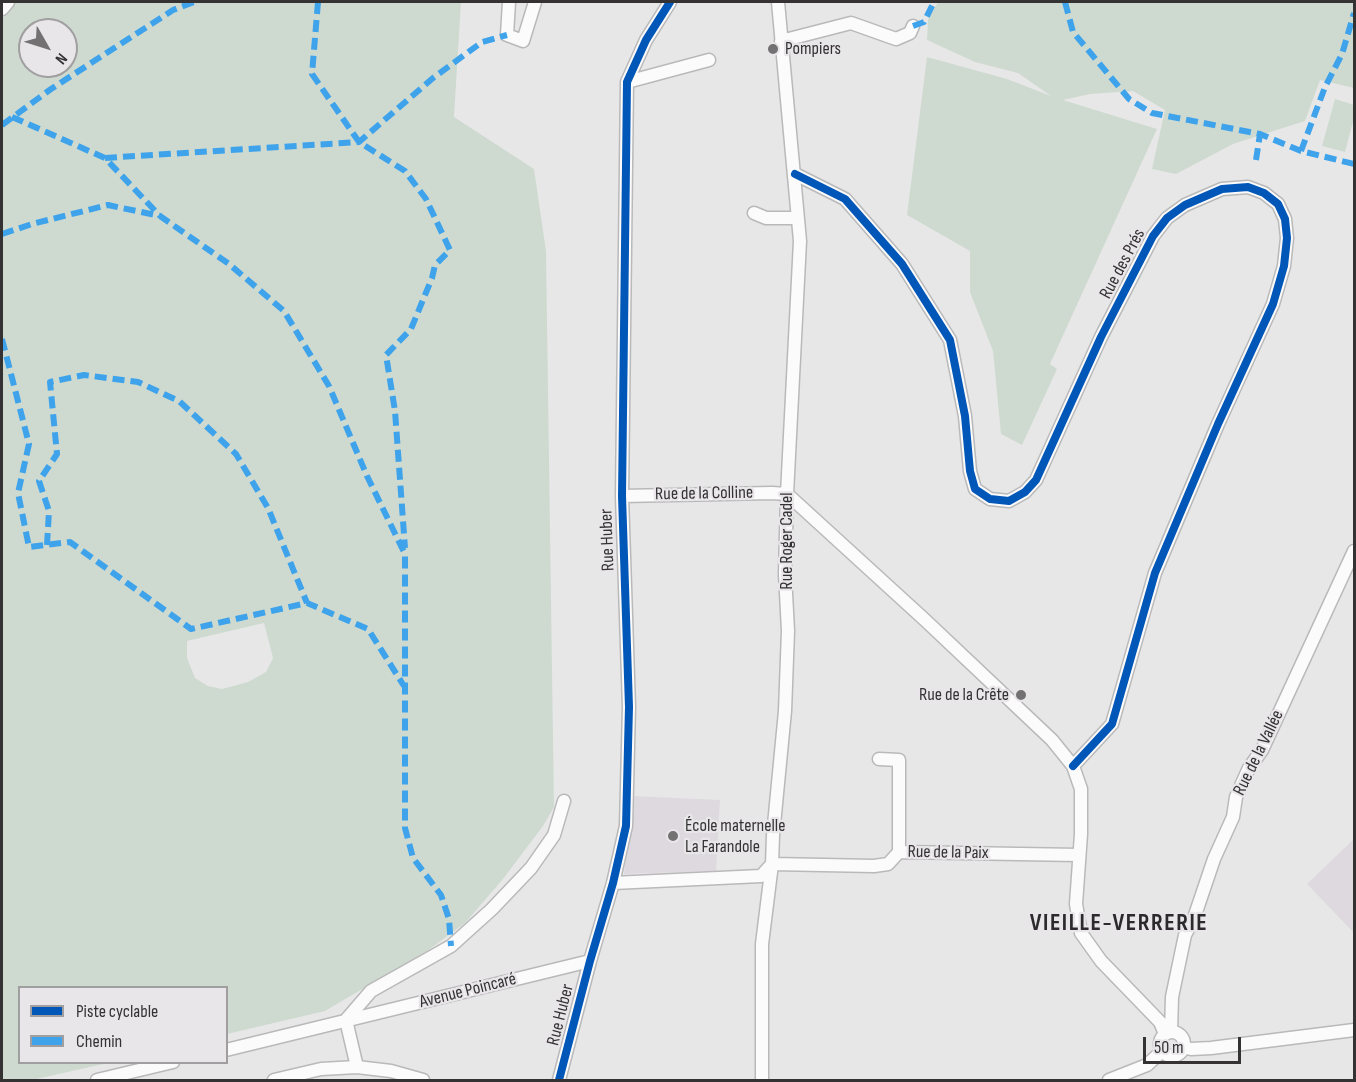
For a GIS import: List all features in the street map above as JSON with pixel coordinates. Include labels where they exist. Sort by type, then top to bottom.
[{"type":"street","points":[[2,9],[8,2]]},
{"type":"street","points":[[509,2],[507,35],[523,41],[536,2]]},
{"type":"street","name":"Rue Huber","points":[[560,1080],[626,826],[629,707],[622,496],[627,82],[646,40],[670,2]]},
{"type":"street","name":"Rue Roger Cadel","points":[[762,1080],[762,944],[772,864],[785,711],[788,631],[785,573],[787,494],[800,241],[778,2]]},
{"type":"street","points":[[781,41],[832,26],[851,23],[896,39],[910,33],[913,26]]},
{"type":"street","points":[[627,82],[709,60]]},
{"type":"street","name":"Rue des Prés","points":[[795,174],[845,199],[902,264],[950,340],[965,416],[970,471],[975,489],[990,499],[1009,501],[1025,492],[1036,480],[1101,337],[1153,236],[1167,218],[1185,205],[1222,189],[1248,187],[1264,193],[1278,204],[1285,219],[1287,238],[1284,267],[1273,304],[1218,424],[1155,573],[1112,724],[1073,766]]},
{"type":"street","points":[[754,213],[766,218],[798,218]]},
{"type":"street","points":[[787,494],[1052,740],[1073,766],[1080,789],[1076,904],[1081,933],[1101,961],[1168,1033],[1180,1035],[1183,1047],[1180,1052],[1172,1055],[1162,1051]]},
{"type":"street","name":"Rue de la Colline","points":[[622,496],[787,494]]},
{"type":"street","name":"Rue de la Vallée","points":[[1168,1033],[1172,997],[1185,935],[1194,918],[1214,859],[1233,817],[1236,797],[1249,768],[1262,750],[1354,550]]},
{"type":"street","points":[[879,759],[899,760],[899,852]]},
{"type":"street","points":[[357,1067],[346,1020],[371,992],[451,946],[492,909],[531,868],[554,835],[564,801]]},
{"type":"street","name":"Rue de la Paix","points":[[612,883],[761,876],[772,864],[874,866],[888,864],[899,852],[1079,855]]},
{"type":"street","name":"Avenue Poincaré","points":[[228,1050],[590,961]]},
{"type":"street","points":[[1183,1047],[1211,1048],[1354,1030]]},
{"type":"street","points":[[1162,1051],[1160,1044],[1168,1033]]},
{"type":"street","points":[[1109,1080],[1147,1065],[1162,1051]]},
{"type":"street","points":[[97,1080],[165,1064]]},
{"type":"street","points":[[274,1080],[321,1069],[357,1067],[391,1071],[423,1080]]},
{"type":"shaded area","points":[[2,2],[461,2],[454,117],[534,169],[546,251],[554,807],[543,826],[503,879],[465,923],[427,951],[325,1011],[228,1034],[228,986],[18,986],[18,1064],[104,1064],[32,1080],[2,1080]],"holes":[[[264,623],[273,658],[266,672],[248,682],[222,689],[208,686],[195,678],[187,658],[187,641]]]},
{"type":"shaded area","points":[[938,2],[1354,2],[1354,88],[1320,80],[1305,121],[1233,144],[1176,174],[1152,169],[1165,110],[1133,91],[1090,94],[1063,100],[1157,129],[1050,364],[1057,369],[1022,445],[1001,434],[993,351],[970,292],[970,251],[907,215],[927,57],[1007,79],[1051,96],[1018,73],[975,62],[927,40],[928,19]]},
{"type":"shaded area","points":[[1335,99],[1354,105],[1354,118],[1345,152],[1322,146]]},
{"type":"shaded area","name":"École maternelle La Farandole","points":[[632,796],[720,800],[716,871],[624,874]]},
{"type":"shaded area","points":[[1354,839],[1354,933],[1307,884]]},
{"type":"marked path","points":[[2,125],[51,89],[173,10],[194,2]]},
{"type":"marked path","points":[[318,2],[312,74],[359,142],[405,171],[426,199],[450,250],[435,265],[411,329],[386,355],[395,411],[405,548]]},
{"type":"marked path","points":[[913,26],[924,22],[934,2]]},
{"type":"marked path","points":[[1065,2],[1073,32],[1129,99],[1152,113],[1260,134],[1301,151],[1354,164]]},
{"type":"marked path","points":[[1301,151],[1325,87],[1342,54],[1354,13]]},
{"type":"marked path","points":[[105,158],[359,142],[433,78],[482,42],[507,35]]},
{"type":"marked path","points":[[12,117],[105,158],[160,216]]},
{"type":"marked path","points":[[1256,160],[1260,134]]},
{"type":"marked path","points":[[2,234],[108,205],[160,216],[229,264],[284,311],[329,386],[367,476],[405,554],[405,828],[413,858],[441,895],[449,919],[451,946]]},
{"type":"marked path","points":[[2,339],[29,444],[18,493],[29,547],[70,542],[191,629],[307,603],[368,629],[404,686]]},
{"type":"marked path","points":[[47,545],[49,511],[39,481],[57,454],[50,382],[84,375],[138,382],[179,401],[236,454],[268,508],[307,603]]},
{"type":"cycle path","points":[[559,1080],[613,883],[626,826],[629,707],[622,496],[627,82],[646,40],[670,2]]},
{"type":"cycle path","points":[[795,174],[845,199],[902,264],[950,340],[965,416],[970,471],[975,489],[990,499],[1009,501],[1025,492],[1036,480],[1101,337],[1153,236],[1167,218],[1185,205],[1222,189],[1248,187],[1264,193],[1278,204],[1285,219],[1287,238],[1284,266],[1273,304],[1218,424],[1155,573],[1112,724],[1073,766]]},
{"type":"place","name":"Pompiers","points":[[773,49]]},
{"type":"place","name":"Rue de la Crête","points":[[1021,695]]},
{"type":"place","name":"École maternelle La Farandole","points":[[673,836]]},
{"type":"district","name":"VIEILLE-VERRERIE","points":[[1119,924]]}]
